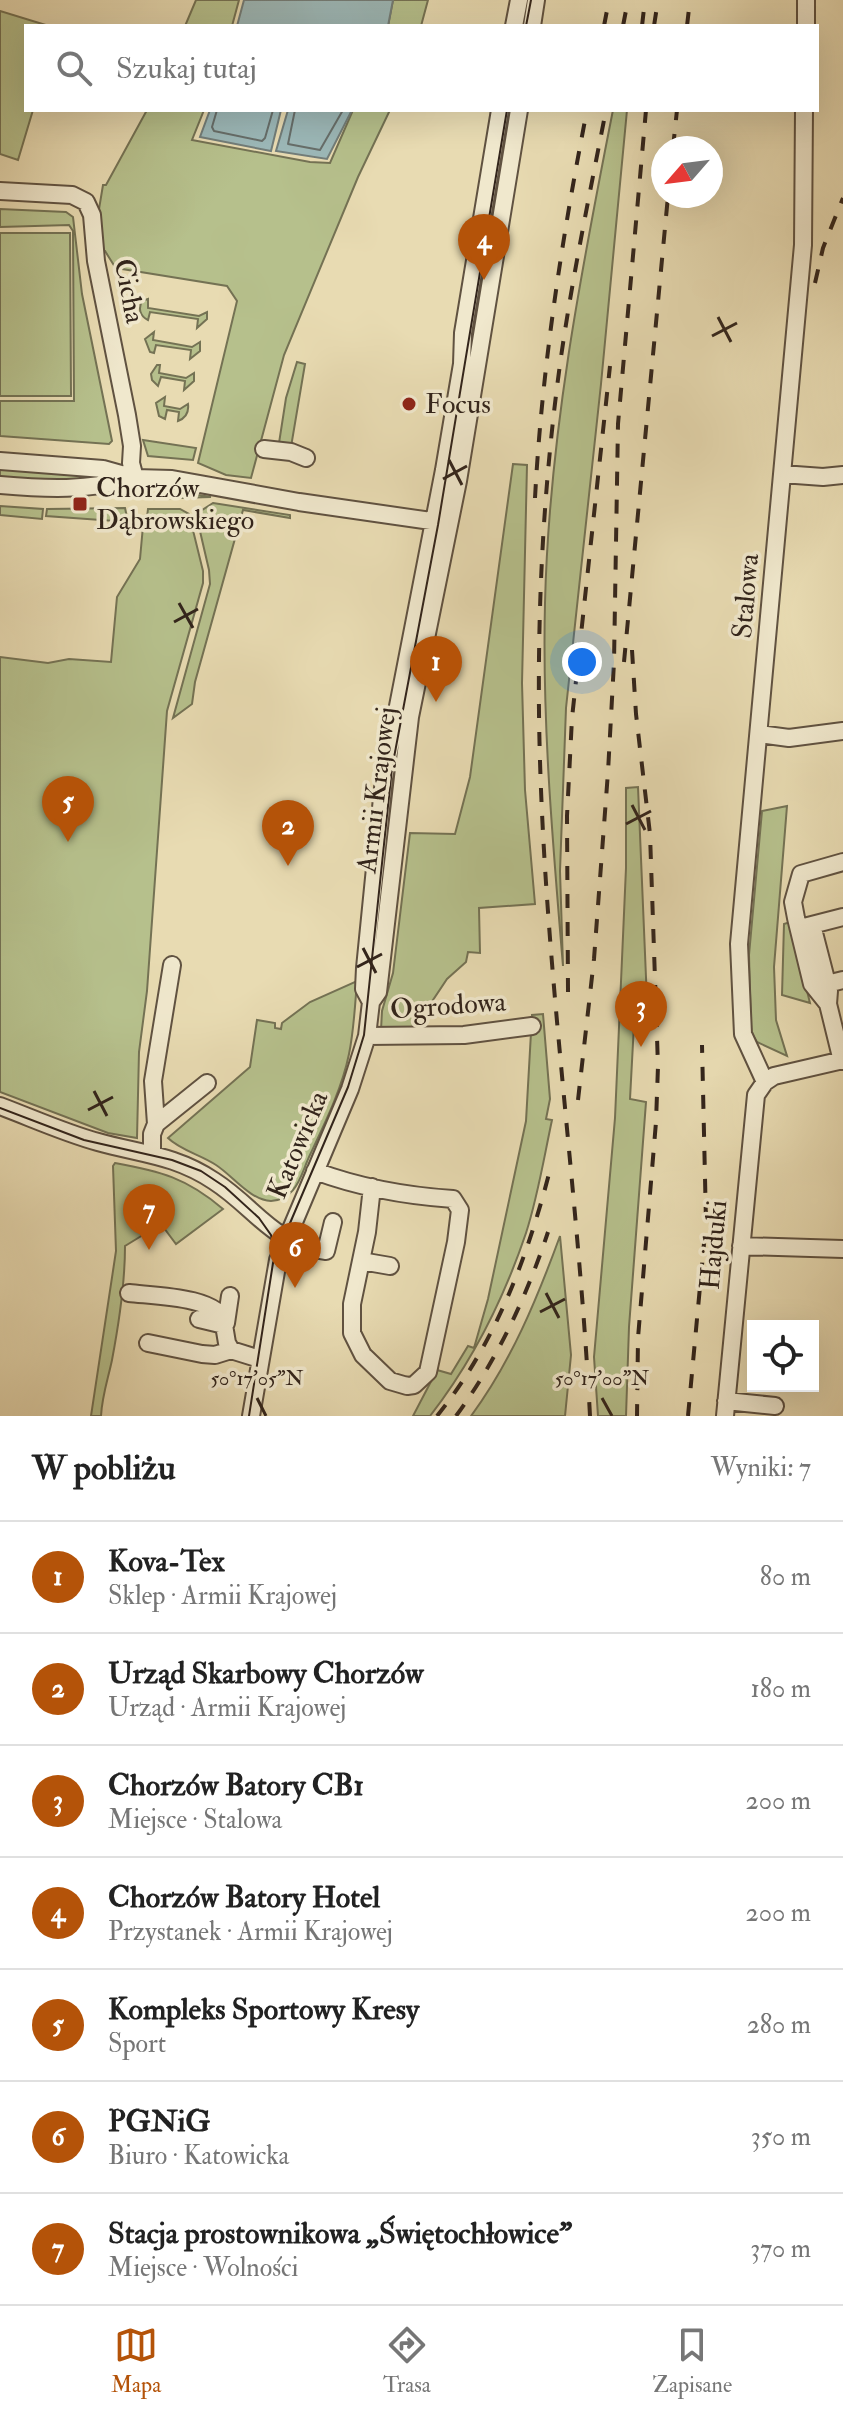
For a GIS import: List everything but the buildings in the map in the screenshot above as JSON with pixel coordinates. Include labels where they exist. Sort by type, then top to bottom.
[{"type":"street","points":[[515,24],[519,0]]},
{"type":"street","points":[[532,24],[536,0]]},
{"type":"street","points":[[806,0],[806,24]]},
{"type":"street","name":"Armii Krajowej","points":[[495,201],[494,148],[500,112]]},
{"type":"street","name":"Armii Krajowej","points":[[367,1036],[383,786],[482,327],[488,245],[495,201],[512,152],[519,112]]},
{"type":"street","name":"Stalowa","points":[[765,1082],[743,1034],[739,944],[803,245],[804,112]]},
{"type":"street","points":[[494,148],[512,152]]},
{"type":"street","name":"Cicha","points":[[0,191],[72,195],[82,199],[91,210],[94,253],[127,415],[135,478]]},
{"type":"street","name":"Armii Krajowej","points":[[371,992],[396,841],[410,717],[442,522],[465,325],[488,245]]},
{"type":"street","points":[[465,325],[482,327]]},
{"type":"street","points":[[264,449],[291,452],[306,458]]},
{"type":"street","points":[[0,461],[103,469],[135,478],[172,479],[299,502],[442,522]]},
{"type":"street","points":[[782,474],[843,475]]},
{"type":"street","points":[[0,485],[76,488],[106,486],[135,478]]},
{"type":"street","points":[[759,734],[789,738],[843,731]]},
{"type":"street","points":[[387,766],[405,765]]},
{"type":"street","points":[[383,786],[401,788]]},
{"type":"street","points":[[378,840],[396,841]]},
{"type":"street","points":[[828,1004],[835,982],[793,902],[801,874],[843,862]]},
{"type":"street","points":[[805,926],[843,917]]},
{"type":"street","points":[[765,1082],[788,1072],[842,1060],[828,1004],[812,984],[805,926]]},
{"type":"street","points":[[152,1154],[152,1134],[156,1124],[153,1081],[172,965]]},
{"type":"street","name":"Ogrodowa","points":[[367,1036],[464,1035],[532,1026]]},
{"type":"street","name":"Katowicka","points":[[251,1416],[274,1273],[350,1089],[367,1036]]},
{"type":"street","name":"Hajduki","points":[[726,1408],[753,1107],[756,1095],[765,1082]]},
{"type":"street","points":[[156,1124],[207,1083]]},
{"type":"street","points":[[0,1106],[77,1136],[172,1158],[212,1179],[274,1233],[309,1249],[326,1251],[333,1222]]},
{"type":"street","points":[[315,1171],[372,1187],[453,1199],[460,1210],[428,1372],[414,1385],[390,1381],[363,1355],[350,1322],[372,1187]]},
{"type":"street","points":[[741,1246],[843,1249]]},
{"type":"street","points":[[361,1261],[390,1266]]},
{"type":"street","points":[[129,1293],[185,1299],[215,1309],[221,1313],[226,1326]]},
{"type":"street","points":[[230,1296],[226,1326],[227,1343],[231,1350]]},
{"type":"street","points":[[199,1319],[226,1326]]},
{"type":"street","points":[[148,1343],[202,1354],[215,1355],[231,1350],[260,1359]]},
{"type":"street","points":[[726,1408],[775,1406]]},
{"type":"green space","points":[[196,0],[239,0],[233,24],[186,24]]},
{"type":"green space","points":[[393,0],[428,0],[422,24],[388,24]]},
{"type":"green space","points":[[0,11],[42,24],[24,24],[24,112],[32,112],[18,160],[0,154]]},
{"type":"green space","points":[[146,112],[203,112],[192,140],[330,163],[352,112],[389,112],[358,177],[284,355],[251,478],[226,475],[198,463],[237,301],[227,286],[115,267],[105,251],[100,250],[99,209],[103,185],[106,185]]},
{"type":"green space","points":[[613,112],[627,112],[566,708],[560,871],[563,966],[547,739],[545,603],[560,417],[589,232]]},
{"type":"green space","points":[[0,209],[66,212],[73,217],[82,294],[112,441],[109,444],[0,436],[0,401],[74,401],[73,231],[69,225],[0,227]]},
{"type":"green space","points":[[0,233],[70,233],[71,396],[0,396]]},
{"type":"green space","points":[[148,299],[148,308],[199,316],[207,312],[207,319],[197,328],[198,319],[150,312],[148,320],[140,309],[142,301]]},
{"type":"green space","points":[[154,332],[153,340],[192,347],[200,342],[200,351],[190,359],[191,350],[156,345],[154,353],[150,352],[145,339]]},
{"type":"green space","points":[[297,362],[305,364],[291,447],[279,443],[286,398]]},
{"type":"green space","points":[[160,365],[159,373],[186,378],[194,373],[194,381],[184,390],[185,381],[161,377],[158,386],[151,374]]},
{"type":"green space","points":[[165,397],[164,406],[180,409],[188,404],[183,418],[178,421],[179,412],[167,410],[165,419],[159,416],[156,403]]},
{"type":"green space","points":[[143,440],[196,448],[193,460],[148,456]]},
{"type":"green space","points":[[513,464],[527,465],[522,683],[525,790],[535,904],[479,908],[480,953],[468,952],[466,962],[447,979],[413,1030],[381,1030],[382,1011],[393,973],[410,833],[455,834],[470,777]]},
{"type":"green space","points":[[0,468],[105,476],[106,479],[50,481],[0,478]]},
{"type":"green space","points":[[160,492],[211,497],[150,499]]},
{"type":"green space","points":[[213,503],[290,515],[290,518],[243,510],[195,682],[192,704],[173,718],[210,584],[196,514]]},
{"type":"green space","points":[[0,506],[43,509],[42,519],[0,515]]},
{"type":"green space","points":[[125,508],[128,522],[46,516],[47,509]]},
{"type":"green space","points":[[148,509],[180,509],[189,514],[203,583],[167,711],[147,991],[139,1052],[137,1138],[108,1133],[0,1092],[0,657],[48,663],[69,659],[111,662],[117,597],[140,559]]},
{"type":"green space","points":[[638,787],[648,1025],[634,1024],[630,1099],[646,1102],[629,1327],[626,1416],[598,1416],[594,1357],[615,1118],[626,868],[626,788]]},
{"type":"green space","points":[[787,806],[774,967],[776,1020],[787,1056],[757,1042],[751,1032],[749,955],[762,811]]},
{"type":"green space","points":[[790,922],[810,1003],[782,995],[784,924]]},
{"type":"green space","points":[[357,981],[351,1045],[342,1080],[300,1179],[289,1194],[280,1199],[263,1200],[216,1165],[168,1138],[250,1067],[257,1020],[275,1023],[275,1028],[281,1029],[282,1023],[310,1002]]},
{"type":"green space","points":[[543,1014],[550,1099],[546,1119],[552,1120],[526,1233],[497,1305],[473,1352],[460,1374],[430,1416],[413,1416],[437,1370],[451,1374],[468,1346],[474,1348],[488,1299],[526,1121],[532,1015]]},
{"type":"green space","points":[[115,1163],[172,1177],[210,1198],[223,1209],[176,1244],[161,1224],[125,1246],[119,1317],[101,1416],[91,1416],[116,1251]]},
{"type":"green space","points":[[560,1236],[571,1355],[565,1416],[471,1416],[499,1374],[522,1329]]},
{"type":"water","points":[[244,0],[393,0],[388,24],[238,24]]},
{"type":"water","points":[[209,112],[281,112],[271,151],[200,137]]},
{"type":"water","points":[[287,112],[351,112],[327,159],[276,151]]},
{"type":"tram line","points":[[526,24],[531,0]]},
{"type":"tram line","points":[[249,1416],[273,1263],[348,1087],[364,1035],[392,768],[438,525],[507,112]]},
{"type":"tram line","points":[[0,1108],[84,1140],[172,1160],[201,1171],[225,1187],[259,1218],[271,1235],[276,1255]]},
{"type":"railway","points":[[604,24],[609,0]]},
{"type":"railway","points":[[623,24],[628,0]]},
{"type":"railway","points":[[642,24],[645,0]]},
{"type":"railway","points":[[654,24],[658,0]]},
{"type":"railway","points":[[687,24],[690,0]]},
{"type":"railway","points":[[535,498],[554,303],[587,112]]},
{"type":"railway","points":[[590,1416],[550,943],[540,754],[539,659],[545,508],[556,395],[571,295],[606,112]]},
{"type":"railway","points":[[578,1100],[594,959],[608,772],[614,662],[618,424],[646,112]]},
{"type":"railway","points":[[674,136],[677,112]]},
{"type":"railway","points":[[815,283],[823,248],[843,198]]},
{"type":"railway","points":[[624,662],[667,208]]},
{"type":"railway","points":[[568,992],[567,816],[572,718],[610,366]]},
{"type":"railway","points":[[632,650],[650,834],[658,1066],[638,1338],[637,1416]]},
{"type":"railway","points":[[688,1416],[706,1222],[702,1045]]},
{"type":"railway","points":[[437,1416],[476,1360],[507,1299],[531,1236],[550,1170]]},
{"type":"railway","points":[[456,1416],[485,1373],[509,1328],[548,1232]]},
{"type":"place","name":"Chorzów Batory Hotel","points":[[484,280]]},
{"type":"place","name":"Focus","points":[[409,404]]},
{"type":"place","name":"Chorzów Dąbrowskiego","points":[[80,504]]},
{"type":"place","name":"Kova-Tex","points":[[436,702]]},
{"type":"place","name":"Kompleks Sportowy Kresy","points":[[68,842]]},
{"type":"place","name":"Urząd Skarbowy Chorzów","points":[[288,866]]},
{"type":"place","name":"Chorzów Batory CB1","points":[[641,1047]]},
{"type":"place","name":"Stacja prostownikowa „Świętochłowice”","points":[[149,1250]]},
{"type":"place","name":"PGNiG","points":[[295,1288]]}]
